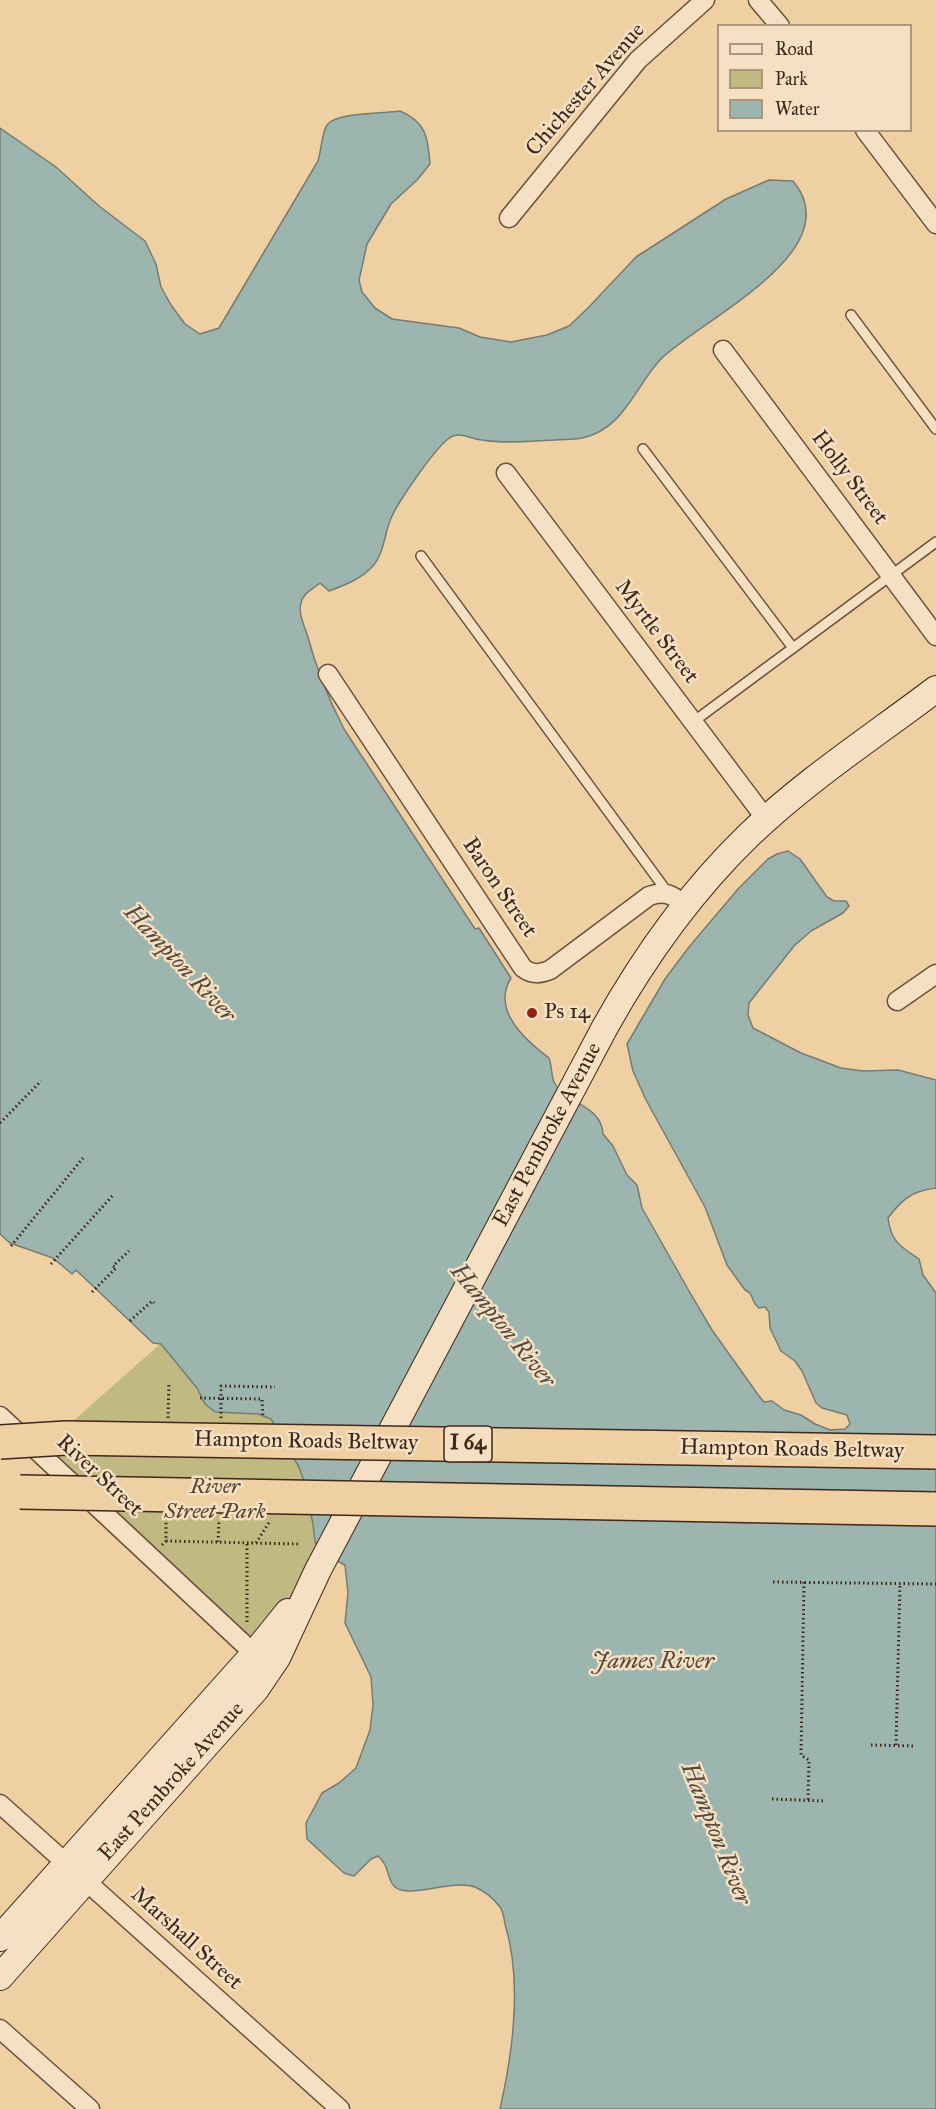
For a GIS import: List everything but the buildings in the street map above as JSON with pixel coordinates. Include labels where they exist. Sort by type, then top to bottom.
[{"type":"highway","name":"Hampton Roads Beltway","points":[[0,1442],[66,1438],[936,1452]]},
{"type":"highway","points":[[20,1492],[936,1509]]},
{"type":"main road","name":"East Pembroke Avenue","points":[[0,1977],[76,1872],[258,1652],[318,1570],[580,1074],[677,899],[722,862],[766,819],[936,689]]},
{"type":"main road","name":"East Pembroke Avenue","points":[[0,1938],[76,1872]]},
{"type":"street","name":"Chichester Avenue","points":[[509,218],[638,60],[705,0]]},
{"type":"street","points":[[758,0],[778,24]]},
{"type":"street","points":[[867,132],[936,224]]},
{"type":"street","name":"Holly Street","points":[[723,350],[936,636]]},
{"type":"street","name":"Myrtle Street","points":[[507,473],[766,819]]},
{"type":"street","name":"Baron Street","points":[[328,674],[523,968],[534,973],[550,970],[642,900],[659,893],[677,899]]},
{"type":"street","points":[[897,1001],[936,974]]},
{"type":"street","name":"River Street","points":[[0,1416],[258,1652]]},
{"type":"street","name":"Marshall Street","points":[[0,1804],[340,2109]]},
{"type":"street","points":[[0,2029],[90,2109]]},
{"type":"lane","points":[[851,315],[936,429]]},
{"type":"lane","points":[[643,449],[793,648]]},
{"type":"lane","points":[[693,722],[936,542]]},
{"type":"lane","points":[[421,556],[677,899]]},
{"type":"path","points":[[0,1123],[41,1081]]},
{"type":"path","points":[[11,1246],[84,1158]]},
{"type":"path","points":[[51,1264],[114,1194]]},
{"type":"path","points":[[92,1292],[116,1268],[113,1266],[129,1251]]},
{"type":"path","points":[[130,1321],[152,1300],[154,1303]]},
{"type":"path","points":[[221,1417],[221,1386],[275,1387]]},
{"type":"path","points":[[200,1398],[262,1399],[263,1421]]},
{"type":"path","points":[[166,1541],[299,1544]]},
{"type":"path","points":[[247,1543],[258,1652]]},
{"type":"path","points":[[773,1582],[936,1584]]},
{"type":"path","points":[[804,1582],[801,1755],[809,1760],[808,1801]]},
{"type":"path","points":[[896,1745],[900,1584]]},
{"type":"path","points":[[871,1745],[914,1746]]},
{"type":"path","points":[[772,1799],[826,1801]]},
{"type":"green space","name":"River Street Park","points":[[160,1344],[198,1388],[205,1404],[215,1412],[258,1414],[271,1419],[299,1467],[304,1481],[315,1542],[322,1553],[255,1655],[35,1455]]},
{"type":"water","name":"James River","points":[[400,111],[415,120],[424,132],[430,164],[417,180],[391,204],[367,244],[359,280],[362,292],[375,308],[392,319],[459,328],[480,337],[511,342],[547,335],[569,326],[636,257],[726,199],[769,180],[793,181],[806,207],[802,233],[787,258],[763,282],[660,360],[627,406],[608,426],[596,433],[575,439],[509,442],[482,440],[460,435],[452,436],[434,453],[402,498],[389,522],[382,549],[372,567],[358,578],[329,591],[320,583],[304,596],[300,611],[318,671],[344,729],[475,929],[479,928],[511,978],[506,990],[505,1001],[514,1023],[530,1042],[549,1058],[553,1079],[559,1089],[590,1111],[601,1124],[603,1134],[613,1146],[627,1175],[637,1185],[642,1208],[712,1330],[764,1402],[772,1401],[784,1410],[801,1415],[830,1430],[845,1429],[850,1424],[847,1415],[822,1408],[816,1403],[802,1371],[795,1361],[781,1351],[770,1328],[769,1312],[765,1307],[759,1308],[755,1304],[750,1293],[745,1290],[727,1265],[705,1207],[646,1100],[633,1071],[627,1044],[665,979],[689,947],[738,889],[768,859],[788,851],[800,859],[827,897],[834,901],[846,901],[849,906],[843,913],[811,931],[794,946],[749,1003],[748,1015],[753,1028],[801,1053],[841,1068],[863,1071],[898,1070],[936,1080],[936,1188],[920,1191],[908,1197],[888,1218],[894,1238],[919,1259],[923,1275],[936,1293],[936,2109],[500,2109],[512,2040],[514,1992],[510,1946],[500,1907],[482,1891],[465,1885],[401,1890],[392,1884],[385,1865],[378,1856],[371,1859],[354,1876],[344,1873],[307,1839],[306,1823],[322,1793],[339,1783],[356,1768],[370,1730],[373,1705],[371,1677],[345,1623],[348,1593],[345,1565],[322,1553],[315,1542],[304,1481],[299,1467],[271,1419],[258,1414],[215,1412],[205,1404],[197,1388],[161,1344],[153,1343],[76,1270],[72,1274],[53,1258],[10,1243],[0,1234],[0,128],[56,167],[99,206],[145,241],[156,264],[161,287],[171,305],[185,324],[200,334],[219,328],[318,161],[327,125],[332,121],[350,116]]},
{"type":"place","name":"Ps 14","points":[[532,1013]]},
{"type":"water label","name":"Hampton River","points":[[179,964]]},
{"type":"water label","name":"Hampton River","points":[[502,1326]]},
{"type":"water label","name":"Hampton River","points":[[715,1834]]}]
